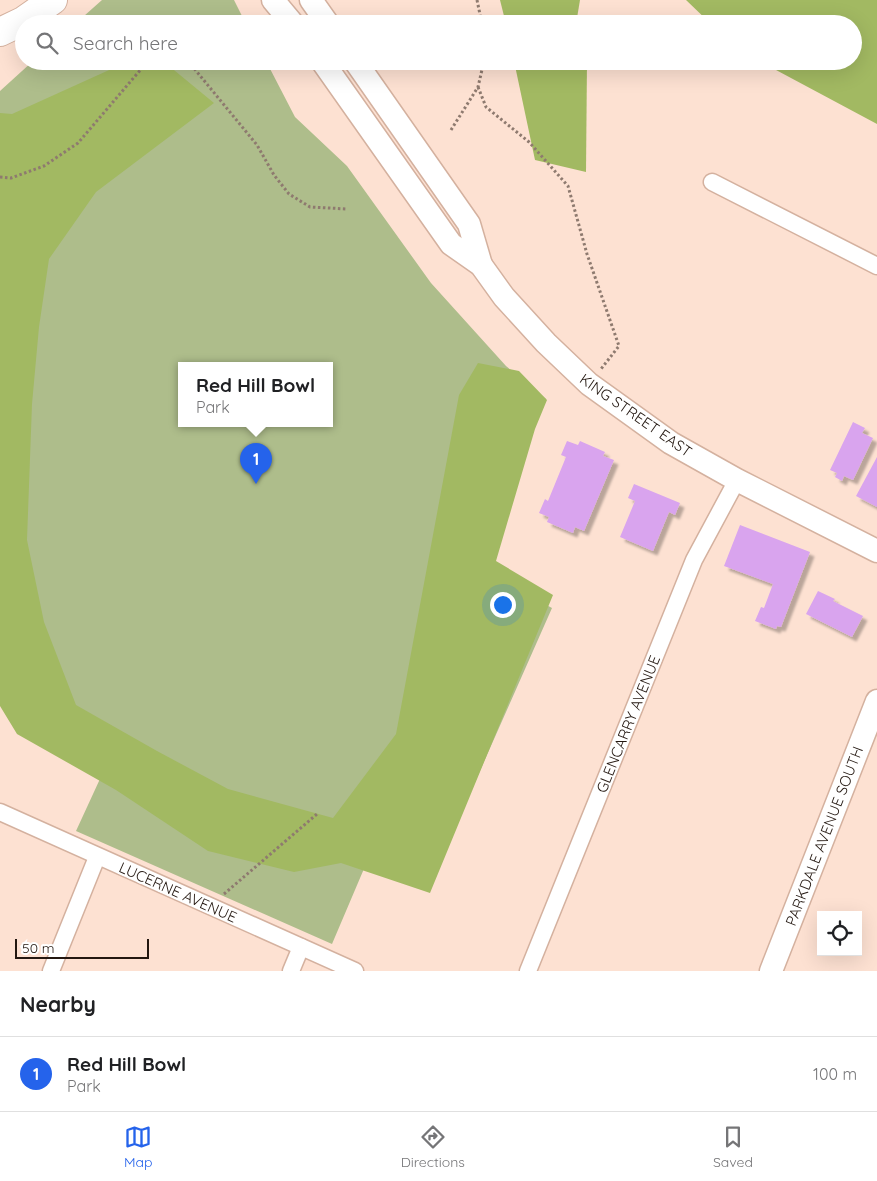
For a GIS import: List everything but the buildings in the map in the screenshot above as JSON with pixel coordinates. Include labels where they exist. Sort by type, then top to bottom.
[{"type":"highway","points":[[32,15],[54,0]]},
{"type":"highway","points":[[0,32],[15,25]]},
{"type":"main road","points":[[273,0],[286,15]]},
{"type":"main road","points":[[311,0],[322,15]]},
{"type":"main road","name":"KING STREET EAST","points":[[328,70],[450,244],[481,265]]},
{"type":"main road","name":"KING STREET EAST","points":[[361,70],[469,224],[481,265],[504,298],[589,384],[671,443],[737,480],[877,551]]},
{"type":"main road","name":"PARKDALE AVENUE SOUTH","points":[[771,971],[877,701]]},
{"type":"street","points":[[712,182],[877,266]]},
{"type":"street","name":"GLENCARRY AVENUE","points":[[528,971],[694,560],[737,480]]},
{"type":"street","name":"LUCERNE AVENUE","points":[[0,812],[355,971]]},
{"type":"street","points":[[51,971],[97,857]]},
{"type":"street","points":[[291,971],[301,947]]},
{"type":"path","points":[[477,0],[480,15]]},
{"type":"path","points":[[0,177],[11,178],[44,166],[78,143],[140,70]]},
{"type":"path","points":[[195,70],[257,144],[274,175],[289,194],[310,207],[347,209]]},
{"type":"path","points":[[451,130],[478,87],[482,70]]},
{"type":"path","points":[[478,87],[486,107],[529,142],[568,186],[587,254],[619,346],[589,384]]},
{"type":"path","points":[[210,906],[317,814]]},
{"type":"green space","points":[[102,0],[234,0],[242,15],[85,15]]},
{"type":"green space","points":[[500,0],[580,0],[578,15],[504,15]]},
{"type":"green space","points":[[686,0],[877,0],[877,124],[776,70],[862,70],[862,15],[702,15]]},
{"type":"green space","points":[[23,70],[271,70],[295,117],[347,166],[431,283],[506,366],[546,399],[479,569],[552,608],[429,886],[366,864],[332,944],[76,831],[105,768],[0,695],[0,91]]},
{"type":"green space","points":[[109,70],[174,70],[214,103],[96,192],[49,259],[39,327],[32,404],[27,540],[44,622],[76,705],[228,789],[333,818],[396,734],[459,395],[478,363],[519,371],[547,400],[535,429],[496,561],[553,595],[430,893],[341,863],[294,872],[208,851],[116,790],[17,734],[0,706],[0,113],[12,114]]},
{"type":"green space","points":[[516,70],[587,70],[586,172],[535,160]]},
{"type":"place","name":"Red Hill Bowl","points":[[256,484]]}]
